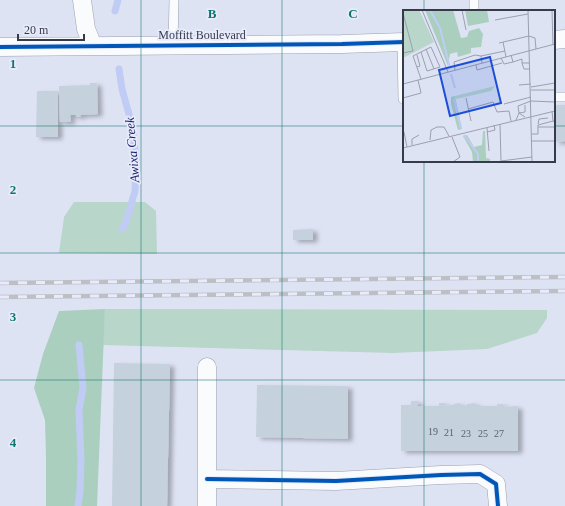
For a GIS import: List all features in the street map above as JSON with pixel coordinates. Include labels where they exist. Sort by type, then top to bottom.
[{"type":"street","points":[[82,0],[86,29],[93,46]]},
{"type":"street","points":[[555,40],[565,39]]},
{"type":"street","name":"Moffitt Boulevard","points":[[0,47],[342,44],[403,42]]},
{"type":"street","points":[[207,367],[207,506]]},
{"type":"street","points":[[207,479],[336,481],[480,474],[496,484],[498,506]]},
{"type":"lane","points":[[173,45],[174,0]]},
{"type":"lane","points":[[403,42],[403,99]]},
{"type":"green space","points":[[74,202],[145,202],[156,211],[157,254],[59,253],[64,217]]},
{"type":"green space","points":[[105,309],[547,310],[547,318],[537,333],[487,349],[393,353],[103,345]]},
{"type":"green space","points":[[105,309],[97,506],[46,506],[45,420],[34,388],[43,354],[59,311]]},
{"type":"building","points":[[90,83],[97,83],[98,114],[80,115],[81,116],[76,117],[76,115],[70,115],[71,122],[60,122],[59,86],[90,85]]},
{"type":"building","points":[[37,91],[58,91],[58,137],[36,137]]},
{"type":"building","points":[[555,105],[565,105],[565,141],[555,142]]},
{"type":"building","points":[[313,229],[313,240],[293,240],[293,230]]},
{"type":"building","points":[[114,363],[170,364],[167,506],[112,506]]},
{"type":"building","points":[[257,385],[348,386],[348,439],[256,437]]},
{"type":"building","points":[[411,401],[418,401],[418,406],[439,406],[439,403],[445,403],[445,406],[460,403],[460,406],[467,406],[467,404],[475,403],[475,406],[497,406],[497,404],[503,404],[503,407],[518,406],[518,451],[401,451],[401,405],[411,405]]},
{"type":"waterway","name":"Awixa Creek","points":[[115,11],[118,0]]},
{"type":"waterway","name":"Awixa Creek","points":[[119,69],[122,89],[132,125],[136,159],[135,191],[126,222],[122,229]]},
{"type":"waterway","name":"Awixa Creek","points":[[78,506],[81,460],[79,410],[83,388],[79,345]]},
{"type":"railway","points":[[0,283],[565,277]]},
{"type":"railway","points":[[0,297],[565,291]]},
{"type":"cycle path","points":[[0,47],[342,44],[403,42]]},
{"type":"cycle path","points":[[207,479],[336,481],[480,474],[496,484],[498,506]]}]
